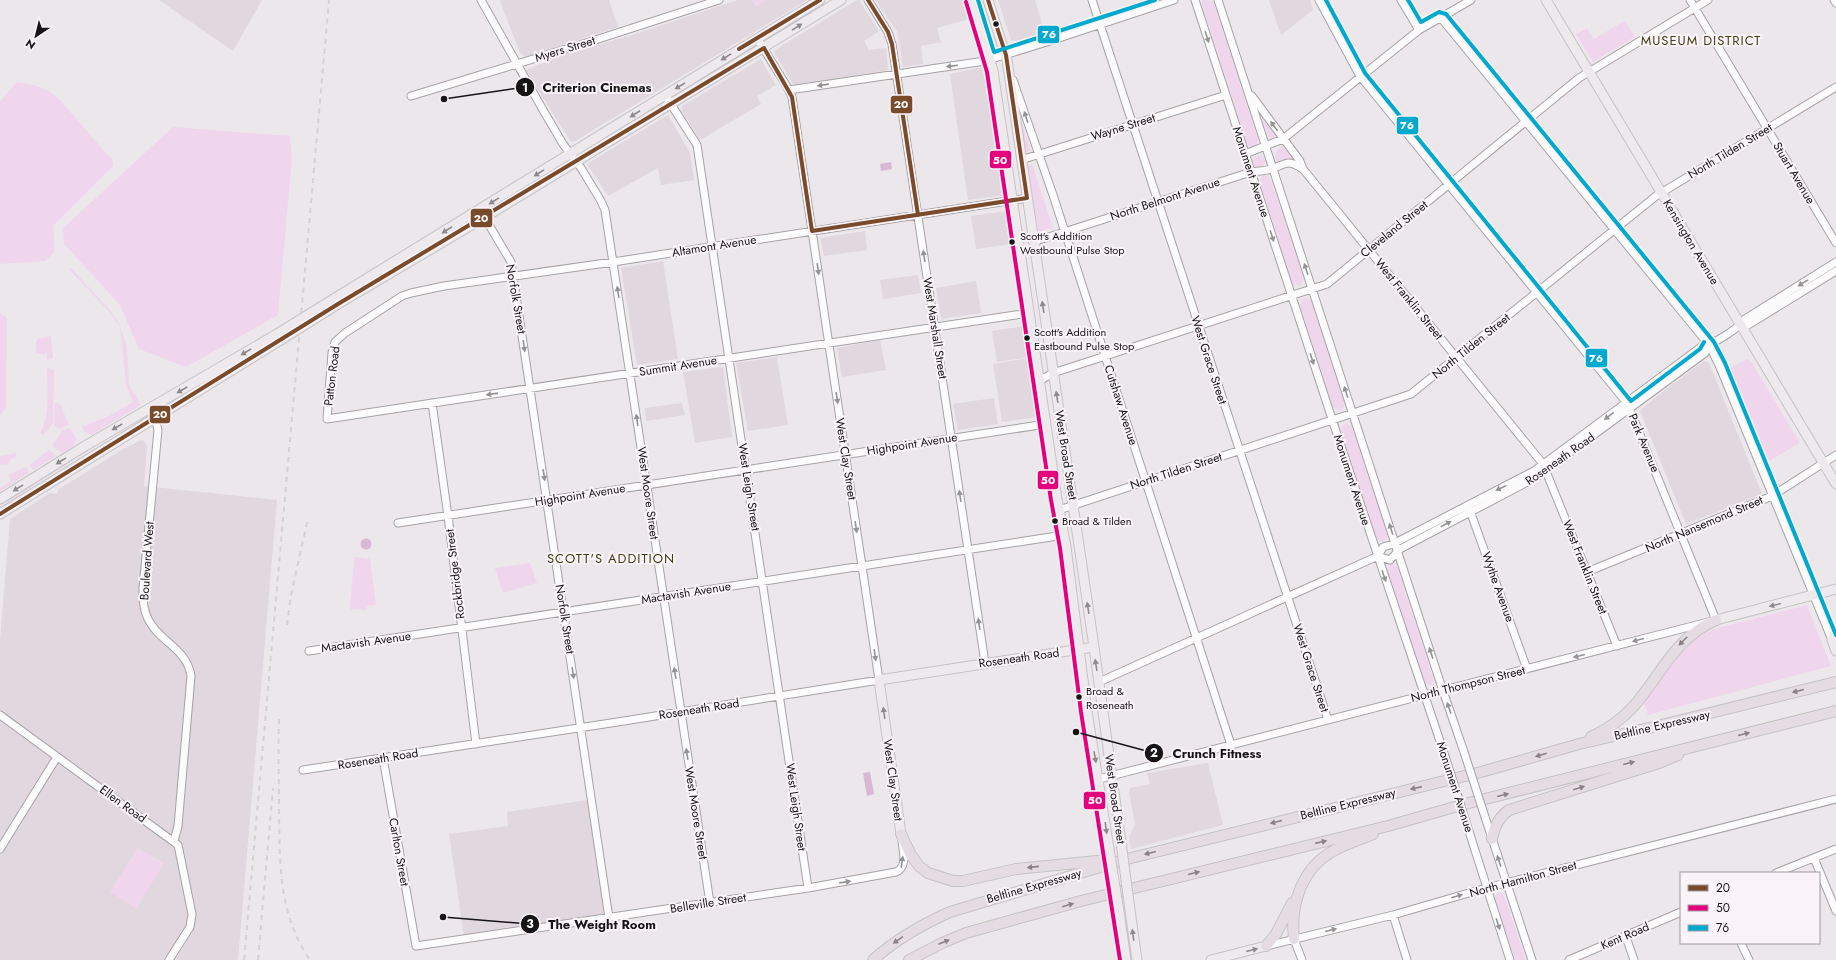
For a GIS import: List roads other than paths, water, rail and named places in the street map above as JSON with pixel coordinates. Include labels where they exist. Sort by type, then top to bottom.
[{"type":"highway","points":[[1579,744],[1604,730],[1624,715],[1688,636],[1701,626],[1716,620]]},
{"type":"highway","name":"Beltline Expressway","points":[[873,960],[898,940],[925,923],[971,905],[1127,859],[1481,772],[1579,744],[1836,682]]},
{"type":"highway","points":[[909,960],[942,942],[966,933],[1081,901],[1388,826],[1472,802],[1836,711]]},
{"type":"highway","points":[[1492,839],[1496,824],[1509,810],[1659,763],[1706,743]]},
{"type":"highway","points":[[1266,946],[1276,934],[1311,870],[1326,855],[1388,826]]},
{"type":"highway","points":[[901,834],[911,855],[919,866],[928,873],[953,881],[963,881],[1016,869],[1127,859]]},
{"type":"highway","points":[[1294,939],[1293,915],[1299,890]]},
{"type":"main road","points":[[0,514],[155,418],[278,337],[480,209],[820,0]]},
{"type":"main road","points":[[339,299],[485,217],[841,0]]},
{"type":"main road","name":"West Broad Street","points":[[972,0],[990,60],[1064,535],[1087,711],[1099,778],[1126,960]]},
{"type":"main road","name":"West Broad Street","points":[[988,0],[1006,55],[1008,66],[1094,647],[1136,960]]},
{"type":"main road","name":"Kensington Avenue","points":[[1546,0],[1836,484]]},
{"type":"main road","points":[[0,499],[149,408],[278,337]]},
{"type":"main road","name":"North Thompson Street","points":[[1716,620],[1836,589]]},
{"type":"main road","points":[[1836,630],[1832,640],[1836,651]]},
{"type":"main road","name":"Roseneath Road","points":[[879,680],[1094,647]]},
{"type":"main road","name":"West Clay Street","points":[[879,680],[901,834]]},
{"type":"main road","name":"North Hamilton Street","points":[[1211,960],[1266,946]]},
{"type":"street","name":"Myers Street","points":[[411,96],[586,44],[719,0]]},
{"type":"street","name":"West Marshall Street","points":[[868,0],[890,38],[897,74],[985,663]]},
{"type":"street","name":"West Grace Street","points":[[1092,0],[1328,720]]},
{"type":"street","points":[[789,90],[990,60],[1174,0]]},
{"type":"street","name":"Monument Avenue","points":[[1195,0],[1332,419],[1425,695],[1510,960]]},
{"type":"street","name":"Monument Avenue","points":[[1218,0],[1532,960]]},
{"type":"street","name":"Park Avenue","points":[[1319,0],[1360,76],[1628,406],[1716,620]]},
{"type":"street","points":[[1401,0],[1419,30]]},
{"type":"street","points":[[1245,154],[1283,139],[1419,30],[1471,0]]},
{"type":"street","name":"Stuart Avenue","points":[[1690,0],[1836,243]]},
{"type":"street","name":"Cleveland Street","points":[[1039,381],[1053,373],[1327,284],[1579,78],[1708,0]]},
{"type":"street","points":[[483,1],[516,64],[570,153],[577,161]]},
{"type":"street","points":[[1441,18],[1709,345],[1719,365],[1832,640]]},
{"type":"street","name":"West Clay Street","points":[[758,38],[789,90],[812,231],[879,680]]},
{"type":"street","name":"Cutshaw Avenue","points":[[1008,66],[1064,231],[1231,745]]},
{"type":"street","name":"North Tilden Street","points":[[1059,510],[1411,394],[1614,229],[1661,193],[1836,87]]},
{"type":"street","name":"West Franklin Street","points":[[1248,90],[1300,161],[1304,169],[1545,468],[1617,646]]},
{"type":"street","name":"West Leigh Street","points":[[665,95],[697,145],[808,888]]},
{"type":"street","name":"Wayne Street","points":[[1021,160],[1226,95]]},
{"type":"street","name":"West Moore Street","points":[[577,161],[605,210],[710,903]]},
{"type":"street","name":"North Belmont Avenue","points":[[1033,242],[1251,172],[1273,168],[1283,163],[1290,163],[1304,169]]},
{"type":"street","name":"Altamont Avenue","points":[[402,296],[444,286],[614,262],[1027,198]]},
{"type":"street","name":"Norfolk Street","points":[[480,209],[511,262],[548,500],[609,918]]},
{"type":"street","name":"Roseneath Road","points":[[1378,556],[1389,560],[1398,550],[1469,508],[1534,471],[1545,468],[1628,406],[1705,353],[1709,345],[1740,325],[1745,319],[1836,262]]},
{"type":"street","name":"Roseneath Road","points":[[1740,325],[1748,325],[1836,271]]},
{"type":"street","name":"Patton Road","points":[[327,420],[332,354],[335,342],[345,333],[402,296]]},
{"type":"street","name":"Summit Avenue","points":[[327,420],[1029,313]]},
{"type":"street","name":"Rockbridge Street","points":[[432,403],[448,516],[476,744]]},
{"type":"street","name":"Boulevard West","points":[[149,408],[155,418],[158,430],[143,588],[144,604],[151,623],[186,659],[191,676],[178,826],[174,841]]},
{"type":"street","name":"Highpoint Avenue","points":[[398,523],[1046,424]]},
{"type":"street","name":"North Nansemond Street","points":[[1587,572],[1772,496],[1836,455]]},
{"type":"street","name":"Roseneath Road","points":[[1099,682],[1378,556],[1383,547],[1469,508]]},
{"type":"street","name":"Wythe Avenue","points":[[1469,508],[1527,669]]},
{"type":"street","name":"Mactavish Avenue","points":[[309,651],[763,580],[1064,535]]},
{"type":"street","name":"North Thompson Street","points":[[1099,778],[1112,776],[1716,620]]},
{"type":"street","name":"Roseneath Road","points":[[303,770],[582,728],[879,680]]},
{"type":"street","name":"Ellen Road","points":[[0,715],[174,841]]},
{"type":"street","points":[[0,849],[57,757]]},
{"type":"street","name":"Carlton Street","points":[[383,758],[416,946]]},
{"type":"street","name":"North Hamilton Street","points":[[1266,946],[1393,915],[1486,888],[1836,799]]},
{"type":"street","name":"West Clay Street","points":[[882,875],[899,871],[903,866],[901,834]]},
{"type":"street","points":[[169,960],[190,927],[192,914],[191,902],[180,850],[174,841]]},
{"type":"street","points":[[1779,872],[1836,849]]},
{"type":"street","points":[[1814,858],[1820,872]]},
{"type":"street","points":[[1820,872],[1836,911]]},
{"type":"street","name":"Belleville Street","points":[[416,946],[710,903],[882,875]]},
{"type":"street","name":"Kent Road","points":[[1569,960],[1680,912]]},
{"type":"street","points":[[1393,915],[1407,960]]},
{"type":"street","points":[[1626,936],[1634,960]]},
{"type":"street","points":[[1294,939],[1302,960]]},
{"type":"street","points":[[1742,944],[1749,960]]},
{"type":"railway","points":[[244,960],[329,0]]},
{"type":"railway","points":[[287,625],[291,595],[308,518]]},
{"type":"railway","points":[[279,719],[279,831],[283,888],[286,906],[292,924],[310,960]]},
{"type":"railway","points":[[258,960],[273,788]]},
{"type":"place","name":"Criterion Cinemas","points":[[444,99]]},
{"type":"place","name":"Scott's Addition Westbound Pulse Stop","points":[[1012,242]]},
{"type":"place","name":"Scott's Addition Eastbound Pulse Stop","points":[[1027,338]]},
{"type":"place","name":"Broad & Tilden","points":[[1055,521]]},
{"type":"place","name":"Broad & Roseneath","points":[[1079,697]]},
{"type":"place","name":"Crunch Fitness","points":[[1076,732]]},
{"type":"place","name":"The Weight Room","points":[[443,917]]},
{"type":"district","name":"MUSEUM DISTRICT","points":[[1701,40]]},
{"type":"district","name":"SCOTT'S ADDITION","points":[[611,558]]}]
